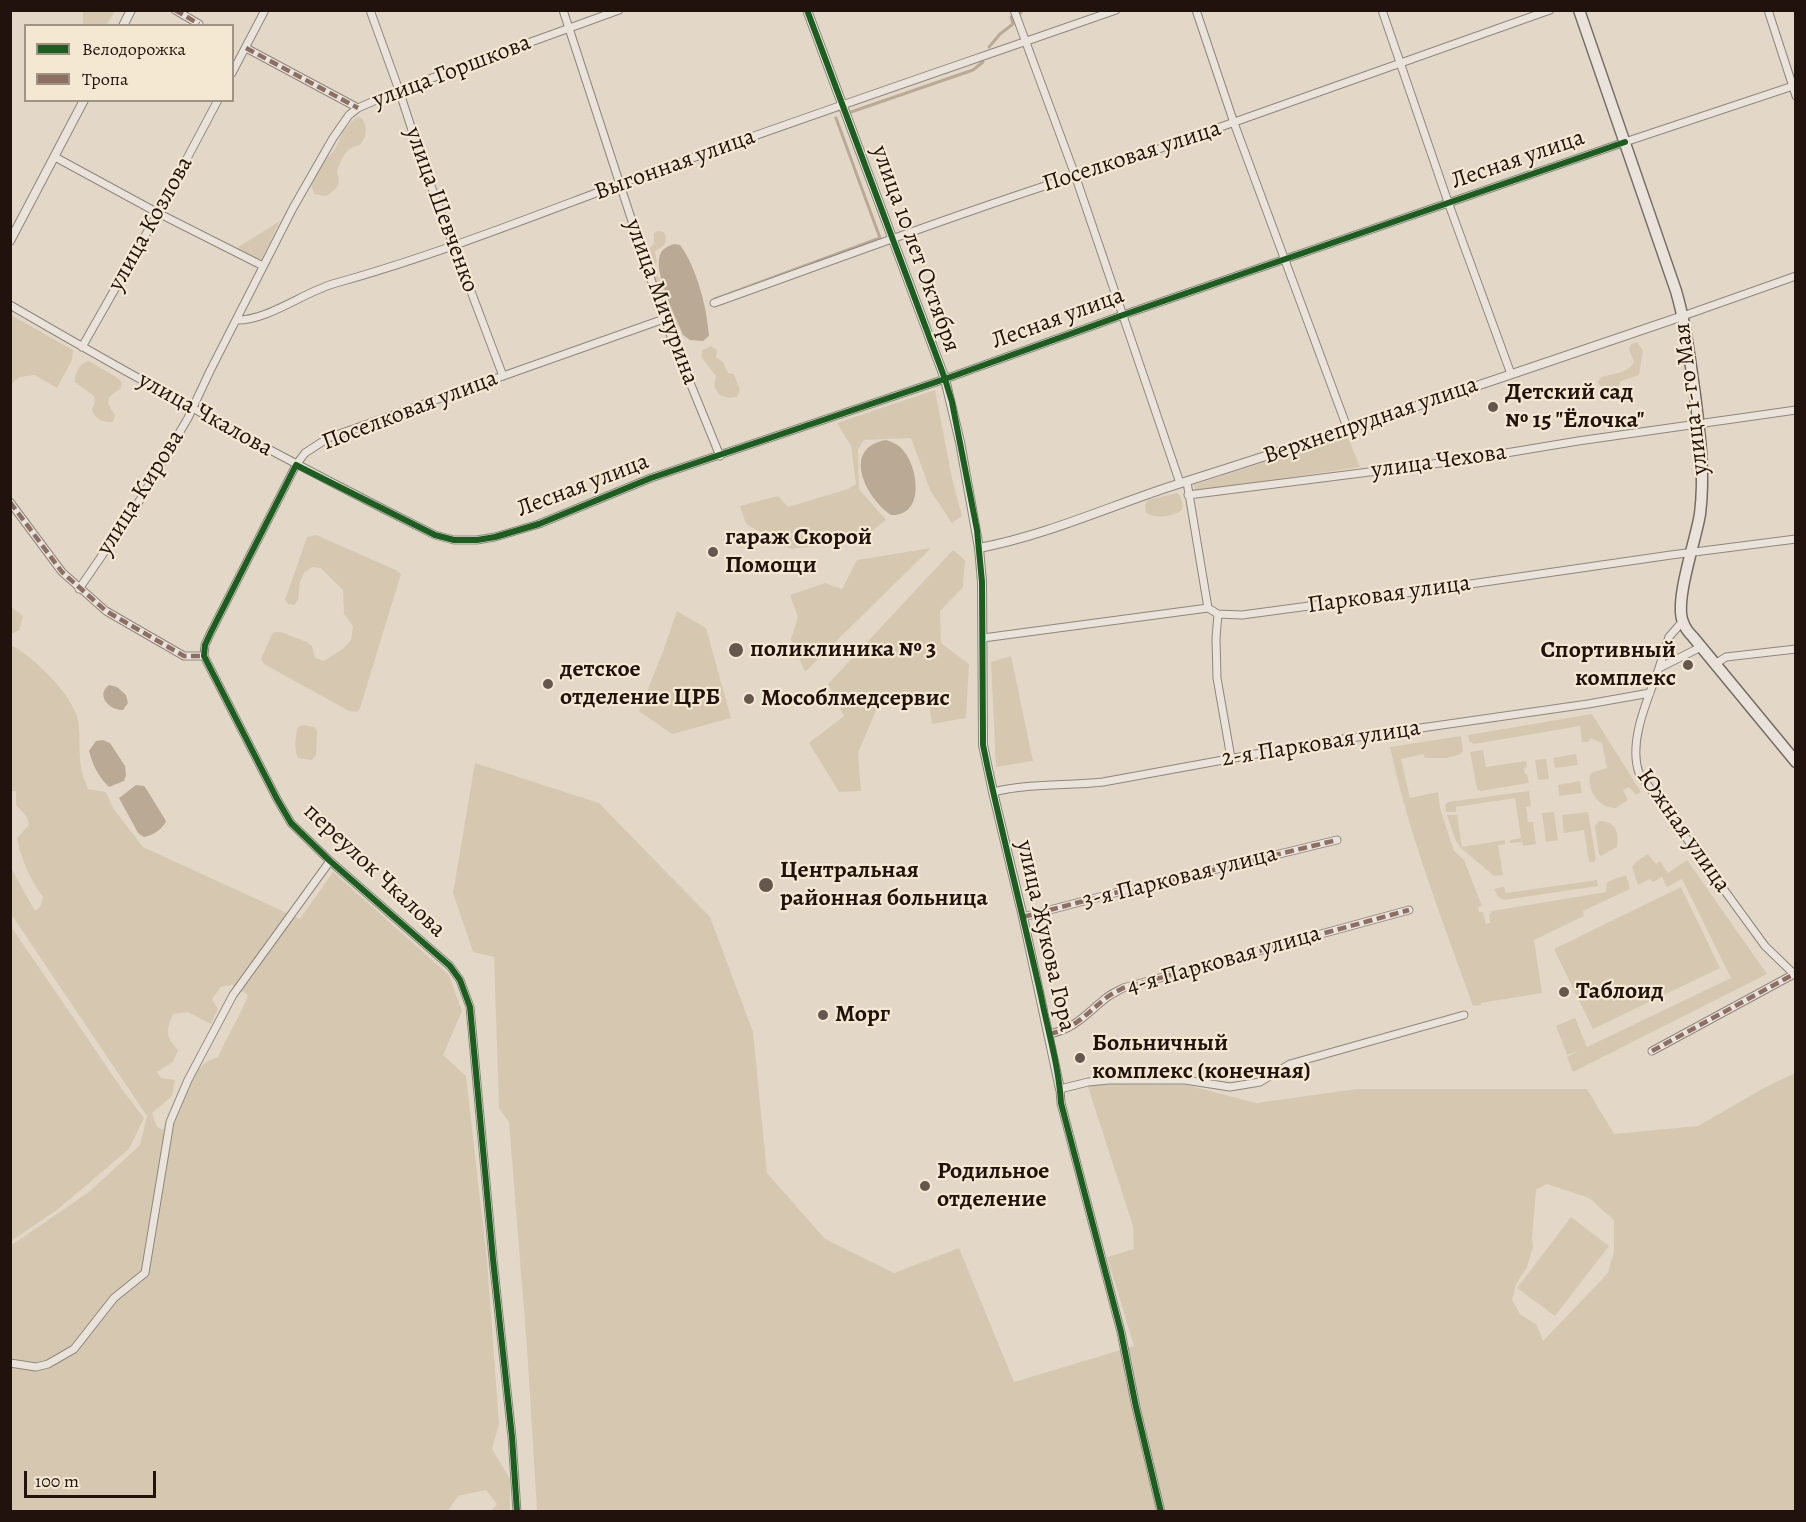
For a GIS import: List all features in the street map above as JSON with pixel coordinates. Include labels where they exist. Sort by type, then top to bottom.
[{"type":"main road","name":"улица 1-го Мая","points":[[1579,10],[1683,316],[1699,425],[1702,464],[1701,500],[1692,552],[1680,597],[1682,622]]},
{"type":"main road","points":[[1682,622],[1796,762]]},
{"type":"street","points":[[124,24],[131,10]]},
{"type":"street","points":[[175,10],[199,24]]},
{"type":"street","points":[[234,69],[265,10]]},
{"type":"street","name":"улица Шевченко","points":[[370,10],[425,170],[503,376]]},
{"type":"street","name":"улица Мичурина","points":[[562,10],[664,319],[720,456]]},
{"type":"street","name":"улица Горшкова","points":[[263,266],[333,138],[349,115],[358,108],[399,90],[619,10]]},
{"type":"street","name":"улица 10 лет Октября","points":[[807,10],[952,402],[979,548],[982,582],[983,745],[993,792]]},
{"type":"street","points":[[1014,10],[1075,175],[1151,401],[1184,482],[1208,608]]},
{"type":"street","name":"Выгонная улица","points":[[236,320],[247,320],[284,306],[321,287],[453,246],[619,184],[1116,10]]},
{"type":"street","points":[[1196,10],[1234,123],[1348,430]]},
{"type":"street","points":[[1382,10],[1448,202],[1511,374]]},
{"type":"street","name":"Поселковая улица","points":[[714,303],[1075,175],[1136,157],[1234,123],[1550,10]]},
{"type":"street","points":[[1768,10],[1796,96]]},
{"type":"street","points":[[246,48],[358,108]]},
{"type":"street","name":"Лесная улица","points":[[435,535],[454,540],[477,540],[539,524],[651,478],[945,379],[1448,202],[1794,86]]},
{"type":"street","points":[[10,241],[83,102]]},
{"type":"street","name":"улица Козлова","points":[[82,347],[158,213],[217,102]]},
{"type":"street","points":[[55,157],[263,266]]},
{"type":"street","name":"улица Кирова","points":[[79,589],[140,500],[193,409],[263,266]]},
{"type":"street","name":"Верхнепрудная улица","points":[[979,548],[1045,531],[1796,276]]},
{"type":"street","name":"улица Чкалова","points":[[10,304],[82,347],[296,465],[435,535]]},
{"type":"street","name":"Поселковая улица","points":[[204,656],[210,632],[296,465],[305,453],[328,438],[664,319]]},
{"type":"street","name":"улица Чехова","points":[[1188,495],[1464,460],[1578,441],[1796,410]]},
{"type":"street","points":[[10,502],[62,572],[106,611],[184,656],[204,656]]},
{"type":"street","name":"Парковая улица","points":[[1218,614],[1242,615],[1796,539]]},
{"type":"street","points":[[983,638],[1208,608],[1218,614],[1217,678],[1231,758]]},
{"type":"street","name":"Южная улица","points":[[1682,622],[1669,637],[1650,693],[1636,746],[1635,761],[1639,773],[1765,946],[1795,974]]},
{"type":"street","points":[[1659,668],[1701,647]]},
{"type":"street","points":[[1715,664],[1726,657],[1796,650]]},
{"type":"street","name":"переулок Чкалова","points":[[204,656],[291,823],[330,861],[450,966],[460,980],[470,1007],[512,1437],[517,1512]]},
{"type":"street","name":"2-я Парковая улица","points":[[993,792],[1014,786],[1103,782],[1327,742],[1650,693]]},
{"type":"street","name":"улица Жукова Гора","points":[[993,792],[1060,1089]]},
{"type":"street","name":"3-я Парковая улица","points":[[1023,917],[1144,885],[1337,840]]},
{"type":"street","points":[[10,1364],[36,1367],[48,1364],[74,1349],[114,1299],[145,1273],[170,1122],[188,1080],[233,995],[330,861]]},
{"type":"street","name":"4-я Парковая улица","points":[[1049,1034],[1071,1027],[1084,1019],[1108,997],[1123,988],[1409,910]]},
{"type":"street","points":[[1652,1051],[1795,974]]},
{"type":"street","points":[[1161,1512],[1121,1332],[1061,1103],[1060,1089],[1088,1082],[1109,1080],[1185,1080],[1230,1087],[1260,1082],[1290,1064],[1464,1015]]},
{"type":"shaded area","points":[[83,10],[115,11],[107,24],[83,24]]},
{"type":"shaded area","points":[[356,117],[362,118],[364,122],[366,132],[364,138],[360,145],[347,151],[342,158],[337,172],[339,181],[336,189],[326,196],[314,194],[311,185],[322,163],[334,151],[344,130]]},
{"type":"shaded area","points":[[280,221],[262,259],[258,260],[235,249]]},
{"type":"shaded area","points":[[664,232],[666,241],[655,251],[657,262],[652,265],[647,250],[654,244],[654,233]]},
{"type":"shaded area","points":[[674,244],[680,245],[686,254],[700,289],[709,336],[703,341],[690,340],[683,335],[662,283],[660,255],[664,249]]},
{"type":"shaded area","points":[[656,274],[670,302],[679,329],[674,329],[653,276]]},
{"type":"shaded area","points":[[11,315],[73,350],[72,360],[57,388],[35,375],[20,377],[11,384]]},
{"type":"shaded area","points":[[1637,342],[1643,350],[1639,375],[1621,381],[1618,387],[1600,386],[1598,382],[1600,378],[1624,371],[1631,366],[1634,362],[1629,349],[1631,344]]},
{"type":"shaded area","points":[[711,346],[717,350],[716,357],[723,362],[728,373],[734,374],[740,390],[737,397],[729,398],[719,395],[714,386],[716,376],[702,358],[702,350]]},
{"type":"shaded area","points":[[89,361],[122,382],[121,388],[109,397],[108,403],[115,416],[113,422],[97,418],[92,409],[95,402],[94,396],[75,382],[78,369]]},
{"type":"shaded area","points":[[935,390],[952,478],[962,516],[952,523],[930,490],[911,438],[864,440],[858,449],[859,489],[886,520],[859,541],[791,549],[746,524],[740,506],[778,496],[788,507],[848,489],[856,484],[851,446],[837,423]]},
{"type":"shaded area","points":[[1347,435],[1360,467],[1195,491],[1194,485]]},
{"type":"shaded area","points":[[886,440],[899,446],[907,456],[916,484],[913,503],[908,510],[897,515],[891,515],[881,507],[866,485],[862,474],[861,462],[864,453],[872,445]]},
{"type":"shaded area","points":[[1177,493],[1182,500],[1182,510],[1164,516],[1146,513],[1145,505],[1148,500]]},
{"type":"shaded area","points":[[316,535],[401,574],[357,712],[349,711],[264,664],[261,659],[275,632],[307,642],[312,646],[315,658],[324,661],[344,648],[351,640],[353,626],[344,614],[343,590],[321,568],[312,567],[304,573],[300,582],[298,600],[294,605],[288,604],[285,600],[307,537]]},
{"type":"shaded area","points":[[931,548],[805,672],[791,639],[798,617],[790,595],[825,583],[842,589],[857,560]]},
{"type":"shaded area","points":[[953,550],[965,560],[963,587],[940,611],[941,643],[969,664],[966,718],[932,724],[927,693],[879,703],[858,753],[861,791],[839,792],[809,743],[844,716],[828,684]]},
{"type":"shaded area","points":[[10,606],[23,616],[19,630],[11,634]]},
{"type":"shaded area","points":[[677,611],[706,628],[731,718],[672,734],[639,711]]},
{"type":"shaded area","points":[[11,645],[41,667],[69,699],[78,720],[81,766],[88,789],[106,792],[113,808],[143,847],[300,919],[333,872],[449,975],[462,1011],[443,1055],[466,1076],[487,1260],[499,1424],[492,1449],[510,1479],[510,1511],[491,1511],[497,1504],[486,1490],[458,1496],[447,1512],[11,1511],[10,1246],[89,1192],[140,1145],[147,1116],[11,914],[11,868],[35,911],[40,907],[43,897],[30,876],[21,854],[17,838],[29,825],[27,817],[16,805],[16,791],[11,791]],"holes":[[[232,985],[248,995],[218,1057],[205,1063],[194,1076],[171,1133],[157,1127],[152,1113],[172,1096],[175,1080],[161,1078],[157,1072],[173,1062],[178,1050],[168,1033],[173,1014],[188,1012],[211,1024],[218,1009],[212,999],[221,987]]]},
{"type":"shaded area","points":[[1011,656],[1033,761],[996,767],[991,662]]},
{"type":"shaded area","points":[[109,685],[117,687],[126,695],[128,703],[123,710],[113,708],[106,702],[103,693]]},
{"type":"shaded area","points":[[1592,714],[1641,792],[1636,795],[1629,787],[1623,790],[1628,800],[1616,808],[1599,802],[1592,791],[1591,773],[1607,768],[1602,743],[1591,738],[1588,742],[1582,742],[1580,726],[1474,744],[1469,741],[1468,735]]},
{"type":"shaded area","points":[[303,725],[315,727],[317,732],[316,756],[311,760],[298,758],[297,755],[295,743],[297,731],[298,727]]},
{"type":"shaded area","points":[[1461,736],[1463,751],[1461,754],[1446,758],[1425,758],[1423,754],[1401,759],[1410,798],[1438,792],[1440,808],[1454,851],[1464,860],[1482,906],[1478,907],[1479,912],[1483,912],[1486,924],[1490,923],[1489,915],[1492,911],[1606,892],[1607,882],[1626,875],[1630,889],[1583,911],[1584,916],[1534,940],[1542,993],[1473,1006],[1417,846],[1390,747]]},
{"type":"shaded area","points":[[103,740],[110,743],[125,766],[124,781],[109,787],[96,770],[89,751],[96,741]]},
{"type":"shaded area","points":[[1483,750],[1486,767],[1526,761],[1527,767],[1524,768],[1529,783],[1481,791],[1477,789],[1470,752]]},
{"type":"shaded area","points":[[1576,754],[1578,765],[1555,768],[1553,758]]},
{"type":"shaded area","points":[[1546,759],[1549,779],[1538,780],[1535,760]]},
{"type":"shaded area","points":[[475,763],[599,803],[710,917],[753,1032],[767,1173],[825,1239],[894,1273],[959,1248],[1014,1382],[1134,1346],[1107,1257],[1134,1249],[1133,1226],[1087,1084],[1187,1085],[1256,1103],[1357,1089],[1587,1089],[1614,1134],[1698,1126],[1795,1073],[1795,1511],[537,1511],[509,1122],[499,1108],[494,957],[473,952],[453,893]],"holes":[[[1547,1184],[1589,1198],[1614,1220],[1614,1252],[1608,1273],[1543,1341],[1537,1325],[1520,1314],[1512,1300],[1516,1284],[1527,1267],[1533,1247],[1536,1190]]]},
{"type":"shaded area","points":[[1580,781],[1582,793],[1559,796],[1558,785]]},
{"type":"shaded area","points":[[136,785],[144,786],[166,821],[157,832],[144,837],[138,833],[119,798]]},
{"type":"shaded area","points":[[1529,791],[1531,806],[1526,807],[1528,822],[1533,822],[1536,844],[1523,846],[1522,842],[1510,843],[1510,840],[1521,838],[1515,798],[1456,807],[1456,812],[1446,812],[1445,805],[1448,802]]},
{"type":"shaded area","points":[[1554,812],[1558,840],[1546,842],[1542,813]]},
{"type":"shaded area","points":[[1588,812],[1596,859],[1594,862],[1589,862],[1584,830],[1564,833],[1562,815]]},
{"type":"shaded area","points":[[1447,815],[1457,815],[1462,847],[1505,840],[1505,844],[1498,845],[1503,875],[1494,876],[1461,848],[1455,839]]},
{"type":"shaded area","points":[[1599,821],[1613,826],[1618,837],[1617,847],[1601,856],[1595,826]]},
{"type":"shaded area","points":[[1648,854],[1656,864],[1660,861],[1668,873],[1687,860],[1767,974],[1573,1072],[1567,1057],[1578,1051],[1567,1055],[1556,1026],[1575,1018],[1587,1047],[1731,978],[1682,879],[1667,887],[1662,877],[1653,882],[1650,879],[1638,885],[1632,867]]},
{"type":"shaded area","points":[[1597,880],[1598,886],[1504,900],[1498,897],[1494,889],[1504,887],[1506,893]]},
{"type":"shaded area","points":[[1681,887],[1720,968],[1593,1029],[1554,949]]},
{"type":"shaded area","points":[[10,925],[144,1118],[129,1149],[57,1210],[11,1241]]},
{"type":"shaded area","points":[[1571,1217],[1609,1246],[1555,1316],[1517,1288]]},
{"type":"waterway","points":[[989,47],[1013,24],[1011,17]]},
{"type":"waterway","points":[[851,112],[973,70],[983,62]]},
{"type":"waterway","points":[[715,299],[880,238],[836,118]]},
{"type":"marked path","points":[[175,10],[199,24]]},
{"type":"marked path","points":[[246,48],[358,108]]},
{"type":"marked path","points":[[10,502],[62,572],[106,611],[184,656],[204,656],[207,660]]},
{"type":"marked path","points":[[1023,917],[1145,885],[1337,840]]},
{"type":"marked path","points":[[1049,1034],[1073,1024],[1123,988],[1409,910]]},
{"type":"marked path","points":[[1652,1051],[1796,973]]},
{"type":"cycle path","points":[[807,10],[952,402],[977,530],[982,582],[983,745],[1053,1049],[1061,1103],[1121,1332],[1161,1512]]},
{"type":"cycle path","points":[[517,1512],[512,1437],[470,1007],[460,980],[450,966],[330,861],[291,823],[204,656],[205,645],[211,632],[296,465],[435,535],[454,540],[495,537],[539,524],[651,478],[945,379],[1123,315],[1625,142]]},
{"type":"place","name":"Детский сад № 15 \"Ёлочка\"","points":[[1493,407]]},
{"type":"place","name":"гараж Скорой Помощи","points":[[713,552]]},
{"type":"place","name":"поликлиника № 3","points":[[736,650]]},
{"type":"place","name":"Спортивный комплекс","points":[[1688,665]]},
{"type":"place","name":"детское отделение ЦРБ","points":[[548,684]]},
{"type":"place","name":"Мособлмедсервис","points":[[749,699]]},
{"type":"place","name":"Центральная районная больница","points":[[766,885]]},
{"type":"place","name":"Таблоид","points":[[1564,992]]},
{"type":"place","name":"Морг","points":[[823,1015]]},
{"type":"place","name":"Больничный комплекс (конечная)","points":[[1080,1058]]},
{"type":"place","name":"Родильное отделение","points":[[925,1186]]}]
